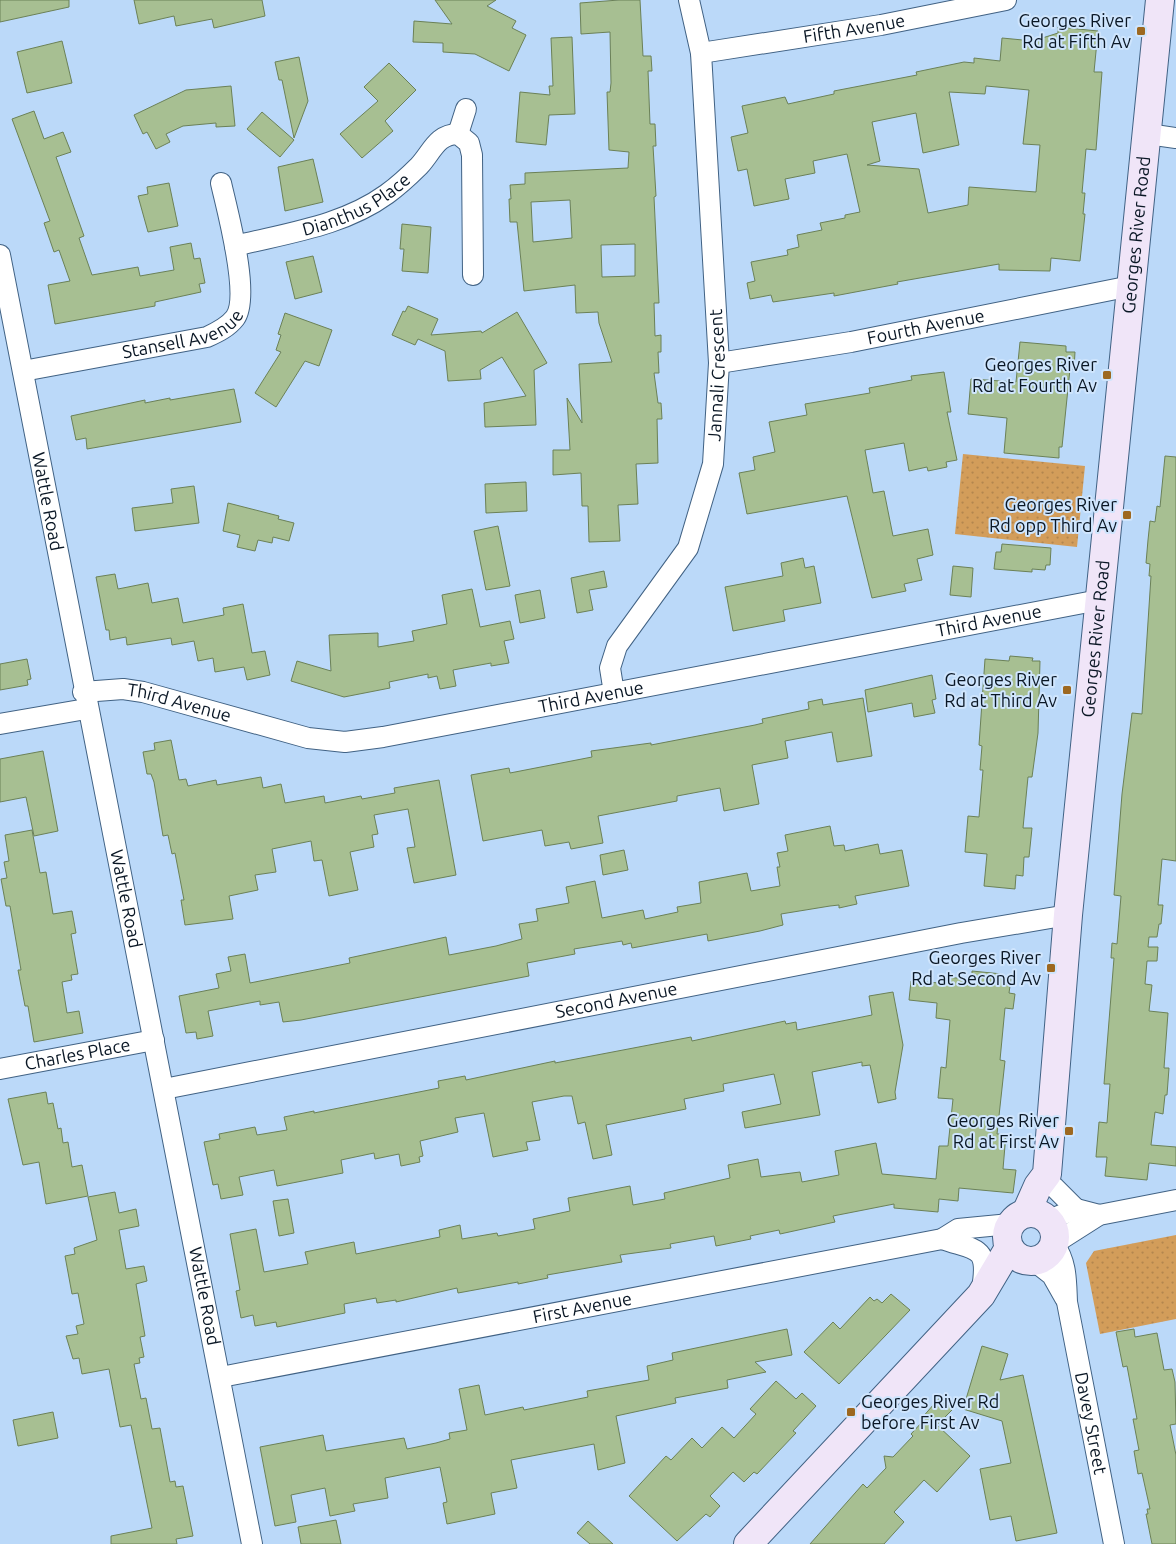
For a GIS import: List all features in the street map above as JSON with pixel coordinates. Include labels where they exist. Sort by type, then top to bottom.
[{"type":"street","name":"Jannali Crescent","points":[[614,693],[610,668],[616,646],[688,548],[713,464],[719,362],[701,54],[689,0]]},
{"type":"street","name":"Fifth Avenue","points":[[701,54],[881,25],[1006,0]]},
{"type":"street","name":"Georges River Road","points":[[748,1544],[981,1295],[997,1289],[1034,1236],[1038,1186],[1050,1180],[1068,914],[1160,0]]},
{"type":"street","points":[[466,109],[458,134],[469,143],[472,154],[473,275]]},
{"type":"street","name":"Dianthus Place","points":[[235,246],[328,224],[356,213],[387,194],[419,165],[438,140],[451,134],[458,134]]},
{"type":"street","points":[[1148,134],[1176,138]]},
{"type":"street","name":"Stansell Avenue","points":[[23,372],[208,337],[223,330],[236,317],[241,302],[235,246],[221,183]]},
{"type":"street","name":"Wattle Road","points":[[1,267],[252,1544]]},
{"type":"street","name":"Fourth Avenue","points":[[719,362],[852,342],[1131,286]]},
{"type":"street","name":"Third Avenue","points":[[0,724],[123,689],[143,692],[308,738],[345,742],[383,737],[1099,600]]},
{"type":"street","name":"Second Avenue","points":[[164,1089],[951,934],[1068,914]]},
{"type":"street","name":"Charles Place","points":[[0,1068],[154,1040]]},
{"type":"street","points":[[1050,1180],[1076,1210]]},
{"type":"street","name":"First Avenue","points":[[220,1377],[942,1238],[958,1228],[1034,1236],[1099,1215],[1176,1200]]},
{"type":"street","name":"First Avenue","points":[[1034,1236],[1076,1210],[1099,1215]]},
{"type":"street","name":"Davey Street","points":[[1034,1236],[1062,1256],[1066,1268],[1067,1302],[1114,1544]]},
{"type":"street","name":"First Avenue","points":[[942,1238],[974,1248],[980,1253],[985,1269],[981,1295]]},
{"type":"shaded area","points":[[963,454],[1085,466],[1077,547],[955,534]]},
{"type":"shaded area","points":[[1176,1235],[1176,1319],[1100,1334],[1086,1263],[1094,1251]]},
{"type":"building","points":[[0,0],[69,0],[69,7],[0,22]]},
{"type":"building","points":[[134,0],[262,0],[265,16],[214,28],[212,19],[176,26],[174,16],[139,24]]},
{"type":"building","points":[[435,0],[496,0],[487,6],[516,21],[512,28],[526,35],[509,71],[475,54],[443,52],[443,43],[413,42],[414,21],[452,24]]},
{"type":"building","points":[[640,0],[643,56],[651,56],[652,71],[648,71],[650,124],[655,124],[656,146],[653,146],[656,196],[654,197],[659,303],[654,303],[655,336],[661,335],[661,352],[658,352],[659,373],[654,373],[658,403],[661,403],[662,419],[657,419],[658,463],[636,464],[638,504],[618,505],[620,541],[589,542],[588,506],[582,506],[581,473],[553,475],[553,450],[570,450],[567,398],[582,423],[579,364],[612,362],[599,323],[598,312],[576,313],[575,285],[524,291],[517,222],[510,222],[510,185],[525,184],[525,173],[628,168],[629,152],[609,150],[607,92],[610,92],[611,83],[610,32],[581,34],[580,3]],"holes":[[[570,200],[572,238],[533,242],[531,202]],[[635,244],[635,276],[602,277],[601,245]]]},
{"type":"building","points":[[1058,27],[1098,31],[1094,72],[1102,72],[1096,150],[1086,149],[1082,193],[1085,193],[1083,214],[1085,214],[1080,261],[1051,258],[1050,271],[999,270],[999,264],[897,282],[898,284],[834,296],[834,293],[773,302],[771,295],[750,299],[747,283],[755,281],[751,262],[788,255],[787,250],[799,247],[797,235],[822,230],[820,223],[845,218],[845,215],[860,212],[847,154],[813,161],[815,173],[785,179],[789,199],[754,206],[747,169],[738,171],[731,137],[748,133],[742,106],[785,97],[788,104],[834,94],[834,91],[917,75],[916,72],[964,62],[974,63],[974,58],[1000,61],[1002,38],[1033,41],[1058,33]],"holes":[[[986,86],[1029,90],[1023,144],[1040,145],[1036,192],[969,187],[968,205],[928,213],[919,169],[867,165],[880,161],[872,122],[916,113],[923,153],[959,145],[949,92],[985,94]]]},
{"type":"building","points":[[572,37],[575,114],[549,115],[546,145],[516,142],[520,92],[550,95],[549,86],[553,86],[551,38]]},
{"type":"building","points":[[62,41],[72,83],[27,93],[17,52]]},
{"type":"building","points":[[299,57],[308,101],[294,138],[282,80],[279,80],[275,62]]},
{"type":"building","points":[[389,63],[416,90],[385,121],[393,131],[362,158],[340,134],[378,101],[364,87]]},
{"type":"building","points":[[231,86],[235,126],[216,127],[216,123],[183,126],[166,134],[170,142],[156,149],[147,132],[143,134],[134,115],[186,90]]},
{"type":"building","points":[[34,111],[44,139],[63,132],[71,152],[56,157],[84,236],[79,238],[92,275],[138,267],[140,276],[174,270],[170,247],[191,243],[194,259],[200,258],[205,283],[199,284],[201,292],[155,302],[155,306],[55,324],[48,285],[70,281],[59,250],[54,252],[44,223],[50,221],[12,119]]},
{"type":"building","points":[[262,112],[294,140],[280,157],[247,129]]},
{"type":"building","points":[[313,159],[323,202],[285,211],[278,167]]},
{"type":"building","points":[[169,183],[178,226],[148,232],[138,196],[148,194],[147,187]]},
{"type":"building","points":[[402,224],[431,227],[428,273],[402,271],[404,249],[400,249]]},
{"type":"building","points":[[313,256],[322,292],[295,299],[286,262]]},
{"type":"building","points":[[408,306],[438,319],[431,335],[481,331],[482,333],[517,312],[547,363],[534,370],[536,425],[485,427],[484,403],[526,396],[502,357],[480,370],[481,379],[448,381],[445,351],[418,339],[415,345],[392,335],[403,311],[405,312]]},
{"type":"building","points":[[285,313],[332,330],[319,366],[305,361],[276,407],[255,393],[281,352],[276,350],[281,335],[278,334]]},
{"type":"building","points":[[1020,342],[1066,346],[1066,352],[1075,352],[1074,369],[1070,369],[1062,447],[1059,447],[1059,458],[1004,453],[1007,418],[968,414],[971,379],[1016,382]]},
{"type":"building","points":[[944,372],[951,412],[947,412],[957,460],[946,462],[947,467],[928,471],[927,467],[909,471],[904,443],[865,450],[873,493],[884,491],[893,536],[928,529],[933,555],[917,559],[922,580],[904,584],[906,591],[872,598],[847,496],[747,514],[739,473],[755,470],[753,457],[775,452],[769,422],[807,415],[805,404],[870,393],[869,388],[912,380],[911,376]]},
{"type":"building","points":[[234,389],[241,422],[87,449],[86,438],[76,440],[71,416],[145,400],[145,403],[170,398],[170,400]]},
{"type":"building","points":[[1165,456],[1176,457],[1176,861],[1162,859],[1158,905],[1163,905],[1161,924],[1159,924],[1157,937],[1149,937],[1148,947],[1158,947],[1157,961],[1147,961],[1145,984],[1152,985],[1149,1011],[1168,1013],[1164,1068],[1169,1068],[1167,1095],[1165,1095],[1163,1114],[1155,1112],[1151,1145],[1176,1147],[1176,1166],[1149,1163],[1147,1180],[1105,1176],[1107,1157],[1096,1157],[1099,1122],[1107,1123],[1110,1084],[1104,1084],[1114,958],[1111,958],[1112,943],[1117,944],[1121,896],[1114,895],[1122,794],[1132,713],[1142,714],[1151,576],[1149,576],[1150,564],[1146,563],[1148,540],[1150,521],[1155,522],[1157,506],[1160,507]]},
{"type":"building","points":[[526,482],[527,511],[486,513],[485,484]]},
{"type":"building","points":[[194,486],[199,523],[135,531],[132,508],[173,503],[171,489]]},
{"type":"building","points":[[228,503],[279,516],[278,519],[294,523],[289,541],[273,537],[272,543],[258,540],[255,551],[237,547],[240,535],[223,531]]},
{"type":"building","points":[[498,526],[510,586],[486,590],[474,531]]},
{"type":"building","points":[[1002,544],[1051,548],[1050,565],[1046,565],[1045,570],[1032,569],[1032,572],[994,569],[996,552],[1001,552]]},
{"type":"building","points":[[803,558],[805,568],[814,566],[821,603],[783,610],[785,621],[733,631],[725,587],[783,576],[781,563]]},
{"type":"building","points":[[953,566],[973,568],[971,597],[950,595]]},
{"type":"building","points":[[604,571],[607,587],[589,590],[593,610],[577,613],[571,578]]},
{"type":"building","points":[[115,574],[118,589],[148,583],[152,603],[178,598],[183,623],[224,615],[223,608],[243,604],[252,653],[265,651],[270,675],[247,680],[244,667],[215,672],[213,658],[198,661],[194,641],[172,645],[171,638],[127,645],[126,637],[110,640],[109,630],[106,630],[96,577]]},
{"type":"building","points":[[472,589],[480,627],[510,621],[514,639],[504,641],[509,663],[491,666],[491,663],[453,670],[456,686],[440,689],[437,676],[428,678],[428,674],[389,682],[390,688],[344,697],[291,681],[297,661],[331,671],[329,635],[378,633],[378,647],[414,641],[412,631],[447,624],[442,595]]},
{"type":"building","points":[[540,590],[545,618],[520,623],[515,595]]},
{"type":"building","points":[[1010,656],[1033,658],[1032,661],[1040,661],[1038,733],[1032,777],[1028,777],[1023,828],[1032,828],[1029,857],[1024,857],[1023,876],[1016,875],[1015,889],[984,886],[987,854],[965,852],[968,816],[979,817],[983,770],[980,770],[982,746],[979,745],[985,659],[1009,661]]},
{"type":"building","points":[[27,659],[31,679],[27,680],[28,685],[0,690],[0,664]]},
{"type":"building","points":[[932,675],[936,699],[932,700],[935,713],[914,717],[912,703],[868,712],[865,690]]},
{"type":"building","points":[[863,698],[872,756],[837,762],[832,732],[785,741],[788,758],[752,765],[759,804],[724,811],[720,788],[677,796],[677,801],[598,816],[603,843],[571,849],[569,842],[545,846],[542,830],[483,841],[471,775],[509,768],[510,773],[592,757],[591,751],[651,743],[651,745],[755,725],[763,723],[762,719],[809,709],[808,702],[822,699],[823,705]]},
{"type":"building","points":[[171,740],[179,780],[186,779],[188,786],[216,780],[217,785],[261,777],[263,788],[281,784],[285,803],[324,796],[325,803],[361,796],[362,799],[395,793],[394,788],[439,780],[456,875],[414,883],[407,848],[415,847],[408,809],[374,815],[378,834],[372,835],[374,847],[350,852],[358,890],[329,896],[322,860],[314,861],[311,841],[272,849],[276,872],[255,875],[258,890],[229,896],[233,919],[185,925],[181,900],[184,900],[175,853],[172,854],[168,835],[163,836],[154,782],[151,774],[147,774],[143,752],[155,750],[154,743]]},
{"type":"building","points":[[43,751],[58,831],[34,836],[26,797],[0,802],[0,759]]},
{"type":"building","points":[[830,826],[834,846],[844,845],[845,851],[878,844],[880,854],[902,850],[909,886],[855,896],[857,904],[839,908],[839,905],[781,914],[783,925],[760,931],[708,941],[707,934],[632,948],[631,943],[623,945],[622,941],[574,949],[575,954],[527,963],[529,976],[301,1020],[283,1022],[279,1002],[260,1005],[260,1001],[208,1011],[213,1036],[197,1039],[196,1032],[186,1033],[179,996],[219,988],[216,974],[231,971],[228,957],[245,954],[250,983],[350,963],[349,958],[446,937],[449,955],[496,946],[522,939],[519,924],[538,921],[536,909],[569,903],[566,887],[595,881],[602,918],[643,910],[645,919],[678,912],[677,907],[701,903],[699,882],[747,873],[751,891],[780,886],[777,867],[780,867],[777,853],[788,851],[785,835]]},
{"type":"building","points":[[32,830],[40,873],[46,872],[53,914],[72,911],[76,933],[71,934],[78,974],[71,975],[72,980],[62,982],[67,1013],[79,1011],[83,1033],[34,1042],[28,1006],[25,1006],[18,970],[21,970],[10,906],[6,906],[1,879],[7,878],[4,862],[9,861],[5,835]]},
{"type":"building","points":[[624,850],[628,870],[603,875],[600,855]]},
{"type":"building","points":[[972,971],[1002,974],[1002,978],[1011,979],[1009,993],[1015,994],[1013,1009],[1005,1008],[1000,1060],[1005,1061],[997,1134],[1006,1134],[1003,1169],[1016,1170],[1013,1193],[959,1188],[958,1201],[939,1199],[938,1212],[894,1208],[894,1204],[833,1216],[835,1222],[780,1234],[779,1230],[750,1236],[751,1239],[716,1246],[714,1236],[670,1244],[671,1248],[620,1255],[622,1262],[547,1275],[548,1278],[518,1284],[518,1282],[458,1293],[457,1288],[396,1302],[396,1300],[377,1303],[376,1298],[344,1304],[345,1313],[277,1327],[276,1322],[255,1326],[253,1315],[241,1318],[236,1291],[240,1290],[230,1234],[256,1229],[264,1272],[308,1264],[305,1252],[354,1242],[356,1254],[440,1237],[439,1230],[460,1225],[462,1239],[497,1233],[498,1236],[535,1229],[533,1219],[570,1211],[568,1198],[630,1186],[633,1205],[665,1199],[664,1193],[730,1178],[728,1165],[758,1159],[761,1177],[800,1172],[802,1182],[839,1175],[835,1151],[876,1143],[882,1174],[936,1179],[939,1146],[948,1146],[953,1099],[938,1098],[941,1067],[946,1068],[950,1020],[936,1018],[937,1003],[909,1000],[911,981],[940,983],[941,977],[972,979]]},
{"type":"building","points":[[893,992],[903,1045],[895,1092],[896,1099],[878,1103],[870,1065],[862,1066],[862,1062],[812,1072],[820,1115],[745,1128],[742,1112],[781,1104],[774,1074],[723,1084],[724,1091],[684,1099],[686,1109],[606,1125],[612,1155],[593,1159],[585,1122],[578,1124],[572,1096],[564,1096],[532,1102],[540,1140],[526,1142],[528,1150],[493,1157],[484,1113],[455,1118],[458,1132],[420,1141],[423,1156],[419,1157],[420,1162],[401,1166],[399,1154],[375,1159],[374,1153],[341,1160],[343,1173],[277,1186],[274,1170],[239,1177],[243,1195],[221,1199],[218,1184],[213,1185],[204,1142],[220,1139],[219,1134],[255,1127],[257,1135],[287,1130],[284,1117],[314,1111],[314,1113],[439,1088],[438,1081],[465,1076],[466,1080],[555,1061],[555,1063],[691,1037],[692,1041],[785,1021],[786,1024],[796,1022],[797,1030],[872,1015],[869,996]]},
{"type":"building","points":[[46,1092],[48,1104],[53,1103],[58,1129],[61,1128],[63,1143],[68,1142],[72,1167],[82,1165],[88,1196],[46,1204],[39,1162],[23,1165],[8,1099]]},
{"type":"building","points":[[115,1192],[119,1213],[136,1209],[139,1226],[119,1230],[126,1269],[144,1266],[147,1281],[136,1284],[145,1336],[140,1337],[144,1357],[139,1358],[140,1363],[134,1364],[141,1399],[146,1398],[152,1429],[160,1428],[170,1482],[175,1481],[176,1487],[183,1486],[193,1536],[176,1539],[177,1544],[111,1544],[111,1536],[152,1528],[131,1425],[120,1427],[109,1369],[82,1374],[79,1358],[73,1359],[66,1336],[78,1334],[76,1326],[84,1324],[78,1293],[72,1294],[65,1256],[75,1254],[74,1248],[97,1240],[88,1197]]},
{"type":"building","points":[[288,1199],[294,1233],[279,1236],[273,1201]]},
{"type":"building","points":[[891,1294],[910,1310],[839,1384],[804,1352],[833,1322],[840,1329],[870,1297],[874,1301],[877,1299],[882,1303]]},
{"type":"building","points":[[787,1329],[792,1355],[755,1362],[766,1372],[727,1380],[728,1388],[675,1398],[676,1403],[616,1416],[625,1463],[598,1470],[594,1444],[511,1460],[517,1488],[491,1493],[495,1514],[447,1524],[443,1503],[447,1502],[440,1467],[385,1478],[388,1498],[353,1504],[355,1511],[330,1516],[325,1488],[291,1495],[296,1522],[275,1526],[260,1447],[323,1435],[326,1451],[404,1438],[407,1449],[436,1443],[450,1439],[449,1433],[467,1430],[459,1389],[479,1385],[485,1415],[523,1407],[524,1410],[588,1397],[587,1391],[649,1380],[647,1366],[673,1360],[672,1353]]},
{"type":"building","points":[[1134,1329],[1135,1337],[1157,1333],[1164,1370],[1172,1369],[1175,1382],[1176,1424],[1170,1425],[1176,1455],[1176,1544],[1152,1544],[1146,1514],[1148,1514],[1147,1509],[1150,1509],[1142,1473],[1138,1474],[1134,1451],[1139,1450],[1133,1419],[1137,1419],[1127,1366],[1123,1367],[1116,1332]]},
{"type":"building","points":[[982,1346],[1008,1354],[1000,1380],[1023,1375],[1057,1533],[1016,1541],[1011,1516],[990,1520],[980,1469],[1011,1463],[1002,1421],[963,1409]]},
{"type":"building","points":[[776,1381],[796,1399],[802,1393],[816,1406],[793,1431],[796,1433],[757,1474],[754,1472],[744,1482],[733,1472],[710,1496],[720,1506],[710,1517],[706,1514],[677,1541],[629,1496],[666,1456],[671,1460],[692,1438],[702,1448],[722,1427],[734,1438],[756,1414],[750,1409]]},
{"type":"building","points":[[941,1396],[954,1408],[937,1425],[970,1456],[937,1492],[924,1480],[894,1512],[904,1522],[884,1544],[810,1544],[863,1484],[867,1488],[886,1468],[884,1456],[893,1457],[913,1436],[911,1434],[923,1421],[921,1419]]},
{"type":"building","points":[[53,1412],[58,1438],[18,1446],[13,1420]]},
{"type":"building","points":[[336,1520],[341,1544],[301,1544],[298,1527]]},
{"type":"building","points":[[588,1521],[613,1544],[590,1544],[577,1533]]},
{"type":"place","name":"Georges River Rd at Fifth Av","points":[[1141,31]]},
{"type":"place","name":"Georges River Rd at Fourth Av","points":[[1107,375]]},
{"type":"place","name":"Georges River Rd opp Third Av","points":[[1127,515]]},
{"type":"place","name":"Georges River Rd at Third Av","points":[[1067,690]]},
{"type":"place","name":"Georges River Rd at Second Av","points":[[1051,968]]},
{"type":"place","name":"Georges River Rd at First Av","points":[[1069,1131]]},
{"type":"place","name":"Georges River Rd before First Av","points":[[851,1412]]}]
